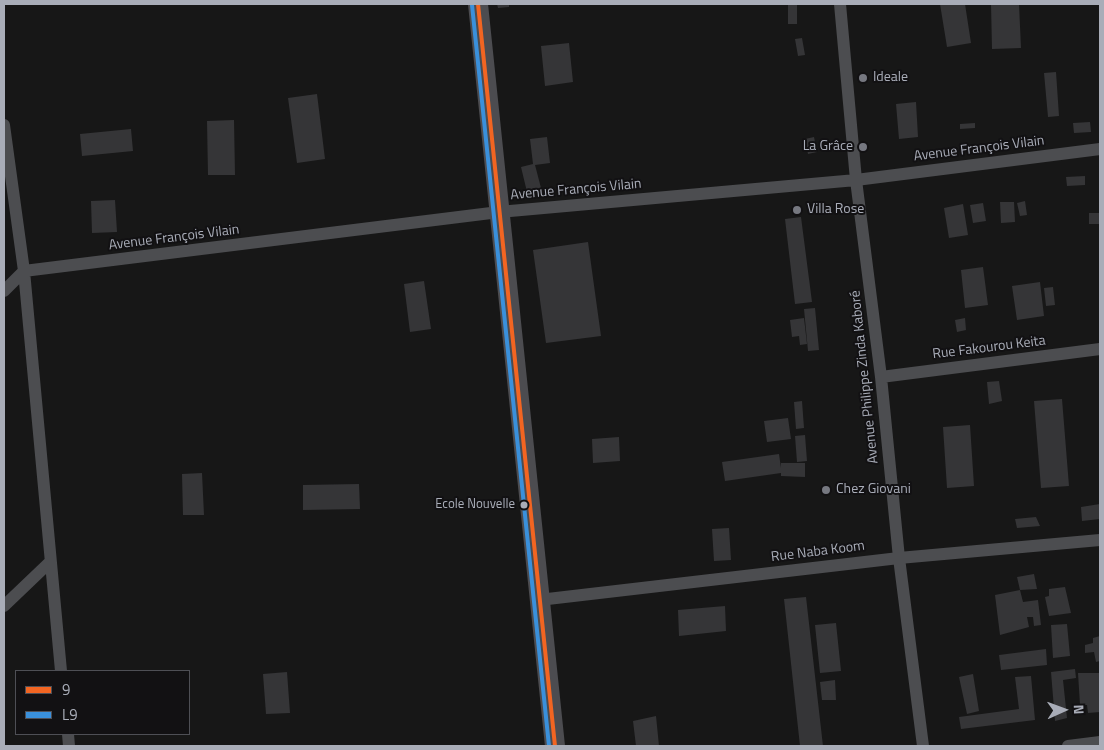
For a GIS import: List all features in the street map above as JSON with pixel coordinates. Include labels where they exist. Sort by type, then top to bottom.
[{"type":"highway","points":[[478,4],[555,746]]},
{"type":"street","name":"Avenue Philippe Zinda Kaboré","points":[[840,4],[856,180],[881,377],[899,558],[923,746]]},
{"type":"street","points":[[4,125],[24,271],[61,670]]},
{"type":"street","name":"Avenue François Vilain","points":[[24,271],[499,212],[856,180],[1100,149]]},
{"type":"street","points":[[4,291],[24,271]]},
{"type":"street","name":"Rue Fakourou Keita","points":[[881,377],[1100,349]]},
{"type":"street","name":"Rue Naba Koom","points":[[540,600],[899,558],[1100,540]]},
{"type":"street","points":[[4,606],[50,562]]},
{"type":"street","points":[[1068,746],[1100,742]]},
{"type":"building","points":[[497,4],[509,4],[509,7],[498,8]]},
{"type":"building","points":[[788,4],[797,4],[797,24],[788,24]]},
{"type":"building","points":[[940,4],[965,4],[971,43],[947,47]]},
{"type":"building","points":[[991,4],[1019,4],[1021,48],[992,49]]},
{"type":"building","points":[[802,38],[805,55],[798,56],[795,39]]},
{"type":"building","points":[[569,43],[573,82],[545,86],[541,46]]},
{"type":"building","points":[[1056,72],[1059,116],[1048,117],[1044,73]]},
{"type":"building","points":[[317,94],[325,159],[297,163],[288,98]]},
{"type":"building","points":[[916,102],[918,137],[899,139],[896,104]]},
{"type":"building","points":[[234,120],[235,175],[208,175],[207,121]]},
{"type":"building","points":[[1090,122],[1091,132],[1074,133],[1073,123]]},
{"type":"building","points":[[975,123],[975,128],[960,129],[960,124]]},
{"type":"building","points":[[131,129],[133,151],[82,156],[80,134]]},
{"type":"building","points":[[547,137],[550,163],[535,165],[541,188],[527,192],[521,167],[533,164],[530,139]]},
{"type":"building","points":[[814,137],[817,152],[808,154],[805,139]]},
{"type":"building","points":[[1085,176],[1085,185],[1067,186],[1066,177]]},
{"type":"building","points":[[115,200],[117,232],[92,233],[91,201]]},
{"type":"building","points":[[1025,201],[1027,215],[1020,216],[1017,203]]},
{"type":"building","points":[[1000,202],[1014,202],[1015,222],[1001,223]]},
{"type":"building","points":[[983,203],[986,221],[973,223],[970,205]]},
{"type":"building","points":[[963,204],[968,235],[949,238],[944,208]]},
{"type":"building","points":[[1089,213],[1100,213],[1100,224],[1089,224]]},
{"type":"building","points":[[801,217],[812,302],[795,304],[785,219]]},
{"type":"building","points":[[588,242],[601,336],[546,343],[533,250]]},
{"type":"building","points":[[983,267],[988,305],[965,308],[961,270]]},
{"type":"building","points":[[424,281],[431,329],[410,332],[404,284]]},
{"type":"building","points":[[1040,282],[1044,316],[1017,320],[1012,286]]},
{"type":"building","points":[[1053,287],[1055,305],[1046,306],[1044,288]]},
{"type":"building","points":[[815,308],[819,350],[808,351],[804,309]]},
{"type":"building","points":[[804,318],[807,344],[800,345],[799,336],[792,337],[790,320]]},
{"type":"building","points":[[965,318],[966,330],[957,332],[955,320]]},
{"type":"building","points":[[999,381],[1002,401],[989,404],[987,382]]},
{"type":"building","points":[[1062,399],[1069,486],[1041,488],[1034,401]]},
{"type":"building","points":[[802,401],[804,428],[796,429],[794,402]]},
{"type":"building","points":[[788,418],[791,439],[767,442],[764,421]]},
{"type":"building","points":[[970,425],[974,486],[947,488],[943,427]]},
{"type":"building","points":[[805,435],[807,461],[797,462],[795,436]]},
{"type":"building","points":[[619,437],[620,461],[593,463],[592,439]]},
{"type":"building","points":[[779,454],[781,468],[781,463],[805,463],[805,477],[781,476],[781,473],[725,481],[722,462]]},
{"type":"building","points":[[202,473],[204,515],[183,515],[182,474]]},
{"type":"building","points":[[359,484],[360,509],[303,510],[303,485]]},
{"type":"building","points":[[1100,504],[1100,519],[1082,521],[1081,507]]},
{"type":"building","points":[[1036,517],[1040,526],[1017,528],[1015,519]]},
{"type":"building","points":[[729,528],[731,560],[714,561],[712,529]]},
{"type":"building","points":[[1034,574],[1037,589],[1020,590],[1017,577]]},
{"type":"building","points":[[1065,587],[1071,613],[1049,616],[1045,597],[1049,596],[1049,589]]},
{"type":"building","points":[[1020,590],[1023,602],[1038,600],[1041,625],[1034,626],[1033,617],[1027,617],[1029,627],[1000,635],[995,595]]},
{"type":"building","points":[[806,597],[823,746],[800,746],[784,599]]},
{"type":"building","points":[[725,606],[726,631],[679,636],[678,610]]},
{"type":"building","points":[[836,623],[841,671],[820,673],[815,625]]},
{"type":"building","points":[[1067,624],[1070,656],[1053,658],[1051,625]]},
{"type":"building","points":[[1100,636],[1100,661],[1096,662],[1094,652],[1085,653],[1085,645],[1093,643],[1093,638]]},
{"type":"building","points":[[1046,649],[1047,665],[1001,670],[999,655]]},
{"type":"building","points":[[1075,669],[1076,678],[1063,680],[1067,718],[1055,721],[1051,672]]},
{"type":"building","points":[[287,672],[290,713],[266,714],[263,674]]},
{"type":"building","points":[[1078,673],[1100,673],[1100,712],[1088,713],[1087,705],[1080,705]]},
{"type":"building","points":[[973,674],[979,711],[967,714],[959,677]]},
{"type":"building","points":[[1031,676],[1035,720],[961,729],[959,717],[1019,709],[1015,677]]},
{"type":"building","points":[[835,680],[836,700],[822,700],[820,682]]},
{"type":"building","points":[[656,716],[659,746],[636,746],[633,721]]},
{"type":"transit line","name":"9","points":[[478,4],[555,746]]},
{"type":"transit line","name":"L9","points":[[472,5],[549,746]]},
{"type":"place","name":"Ideale","points":[[863,78]]},
{"type":"place","name":"La Grâce","points":[[863,147]]},
{"type":"place","name":"Villa Rose","points":[[797,210]]},
{"type":"place","name":"Chez Giovani","points":[[826,490]]},
{"type":"place","name":"Ecole Nouvelle","points":[[524,505]]}]
